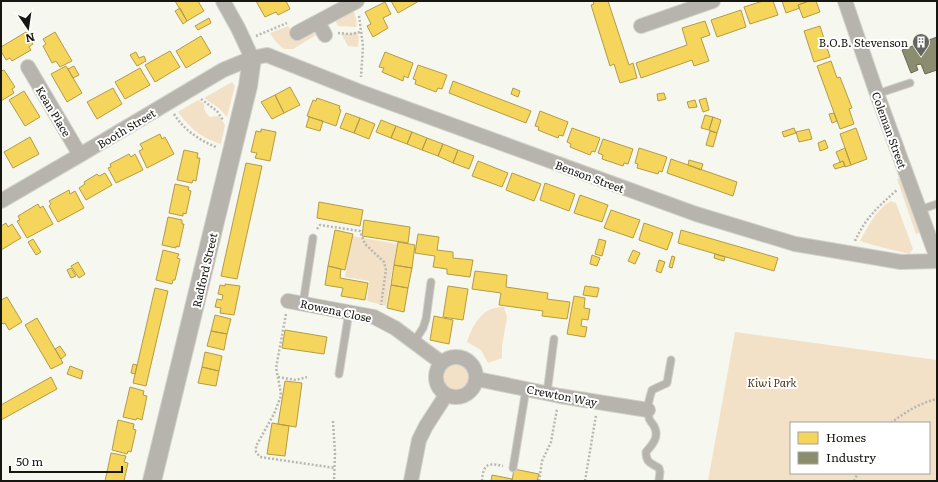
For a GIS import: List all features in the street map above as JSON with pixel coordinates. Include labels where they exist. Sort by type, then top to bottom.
[{"type":"street","points":[[223,1],[245,40],[252,58]]},
{"type":"street","points":[[297,33],[356,1]]},
{"type":"street","points":[[641,26],[713,1]]},
{"type":"street","name":"Coleman Street","points":[[844,1],[937,258]]},
{"type":"street","points":[[318,22],[325,35]]},
{"type":"street","name":"Benson Street","points":[[252,58],[267,55],[358,91],[696,214],[795,244],[901,262],[937,261]]},
{"type":"street","name":"Booth Street","points":[[1,201],[223,70],[252,58]]},
{"type":"street","name":"Radford Street","points":[[152,481],[248,86],[252,58]]},
{"type":"street","name":"Kean Place","points":[[28,67],[80,155]]},
{"type":"street","name":"Rowena Close","points":[[288,301],[374,318],[395,328],[442,363]]},
{"type":"street","points":[[458,357],[470,363],[474,368],[476,378],[474,388],[463,397],[454,398],[446,395],[438,387],[436,382],[436,372],[442,363],[450,358],[458,357]]},
{"type":"street","name":"Crewton Way","points":[[476,378],[526,389],[648,410]]},
{"type":"street","points":[[411,481],[419,440],[426,426],[446,395]]},
{"type":"lane","points":[[877,94],[910,82]]},
{"type":"lane","points":[[919,210],[937,204]]},
{"type":"lane","points":[[303,304],[313,238]]},
{"type":"lane","points":[[414,342],[423,328],[426,319],[431,282]]},
{"type":"lane","points":[[339,374],[349,312]]},
{"type":"lane","points":[[554,339],[554,394]]},
{"type":"lane","points":[[659,480],[659,468],[649,462],[646,458],[646,452],[654,444],[656,433],[654,426],[650,422],[648,410],[652,390],[667,383],[671,360]]},
{"type":"lane","points":[[513,468],[526,389]]},
{"type":"path","points":[[356,1],[363,46],[363,63],[358,91]]},
{"type":"path","points":[[245,40],[289,22],[297,33]]},
{"type":"path","points":[[192,89],[202,100],[217,111],[232,132],[236,135]]},
{"type":"path","points":[[167,104],[177,120],[193,135],[232,153]]},
{"type":"path","points":[[849,253],[862,227],[874,210],[908,180]]},
{"type":"path","points":[[313,238],[320,225],[360,231],[366,244],[384,262],[386,270],[381,305],[383,322]]},
{"type":"path","points":[[288,301],[276,368],[281,396],[279,404],[256,446],[256,452],[260,457],[335,468]]},
{"type":"path","points":[[278,377],[296,380],[307,377]]},
{"type":"path","points":[[539,481],[542,461],[551,442],[554,394]]},
{"type":"path","points":[[892,422],[905,412],[937,399]]},
{"type":"path","points":[[585,481],[598,402]]},
{"type":"path","points":[[333,421],[335,468],[334,481]]},
{"type":"path","points":[[482,481],[483,471],[486,466],[492,463],[513,468]]},
{"type":"green space","points":[[351,10],[354,12],[356,27],[338,26],[336,18]]},
{"type":"green space","points":[[288,26],[295,35],[312,32],[316,35],[293,49],[284,49],[276,42],[270,33]]},
{"type":"green space","points":[[357,32],[359,37],[358,47],[348,46],[341,33],[350,34]]},
{"type":"green space","points":[[232,82],[235,86],[227,117],[219,108],[204,98]]},
{"type":"green space","points":[[198,100],[204,104],[205,111],[208,116],[219,116],[225,125],[221,144],[196,132],[178,112]]},
{"type":"green space","points":[[901,178],[921,232],[916,234],[897,179]]},
{"type":"green space","points":[[891,201],[896,203],[913,249],[909,254],[860,241],[877,213]]},
{"type":"green space","points":[[352,236],[397,244],[386,306],[367,301],[369,281],[345,277]]},
{"type":"green space","points":[[497,307],[504,307],[507,317],[502,346],[502,358],[488,363],[481,350],[467,342],[477,321],[485,313]]},
{"type":"green space","name":"Kiwi Park","points":[[735,332],[937,360],[937,481],[708,481]]},
{"type":"green space","points":[[456,364],[465,368],[469,377],[465,386],[456,390],[447,386],[443,377],[447,368]]},
{"type":"building: Homes","points":[[175,1],[198,1],[204,11],[187,21]]},
{"type":"building: Homes","points":[[256,1],[286,1],[290,9],[278,15],[276,12],[265,17]]},
{"type":"building: Homes","points":[[391,1],[419,1],[398,13]]},
{"type":"building: Homes","points":[[593,1],[608,1],[629,65],[633,63],[637,78],[620,83],[614,64],[610,66],[591,5],[594,4]]},
{"type":"building: Homes","points":[[763,1],[773,1],[778,15],[750,24],[744,7]]},
{"type":"building: Homes","points":[[782,1],[809,1],[798,5],[800,8],[786,13]]},
{"type":"building: Homes","points":[[809,1],[816,1],[820,12],[803,18],[798,5]]},
{"type":"building: Homes","points":[[385,2],[391,14],[383,18],[388,28],[373,37],[367,26],[371,24],[365,12]]},
{"type":"building: Homes","points":[[180,8],[187,21],[183,24],[175,11]]},
{"type":"building: Homes","points":[[741,10],[746,27],[717,37],[711,20]]},
{"type":"building: Homes","points":[[209,18],[211,23],[198,30],[195,26]]},
{"type":"building: Homes","points":[[705,21],[710,35],[701,38],[709,61],[694,66],[692,60],[641,78],[636,63],[687,45],[682,28]]},
{"type":"building: Homes","points":[[820,26],[830,57],[814,62],[804,31]]},
{"type":"building: Homes","points":[[26,32],[33,44],[29,47],[31,50],[12,61],[10,58],[6,60],[1,51],[1,47]]},
{"type":"building: Homes","points":[[55,32],[72,61],[60,67],[56,61],[52,63],[43,46],[46,44],[43,39]]},
{"type":"building: Homes","points":[[201,36],[211,53],[186,68],[176,51]]},
{"type":"building: Homes","points":[[170,51],[180,67],[155,82],[145,65]]},
{"type":"building: Homes","points":[[136,52],[139,58],[144,56],[146,61],[137,66],[130,55]]},
{"type":"building: Homes","points":[[385,52],[413,63],[408,78],[404,76],[403,81],[382,72],[384,68],[379,67]]},
{"type":"building: Homes","points":[[831,61],[837,78],[840,77],[852,108],[849,109],[854,124],[840,129],[817,66]]},
{"type":"building: Homes","points":[[418,65],[447,75],[442,89],[438,88],[436,92],[415,84],[416,80],[413,79]]},
{"type":"building: Homes","points":[[66,66],[82,93],[67,102],[51,74]]},
{"type":"building: Homes","points":[[74,66],[79,75],[73,78],[68,69]]},
{"type":"building: Homes","points":[[140,68],[150,85],[125,99],[115,82]]},
{"type":"building: Homes","points":[[4,70],[15,87],[12,89],[14,93],[1,101],[1,71]]},
{"type":"building: Homes","points":[[453,81],[531,111],[526,123],[449,93]]},
{"type":"building: Homes","points":[[290,87],[300,105],[284,113],[275,95]]},
{"type":"building: Homes","points":[[113,88],[122,104],[97,119],[87,102]]},
{"type":"building: Homes","points":[[513,88],[520,91],[518,97],[511,94]]},
{"type":"building: Homes","points":[[24,91],[40,117],[25,126],[9,100]]},
{"type":"building: Homes","points":[[664,93],[666,99],[658,101],[657,94]]},
{"type":"building: Homes","points":[[275,95],[284,113],[272,119],[261,102]]},
{"type":"building: Homes","points":[[317,98],[340,106],[339,109],[341,110],[336,126],[307,116],[313,100],[316,101]]},
{"type":"building: Homes","points":[[706,98],[709,110],[703,112],[699,100]]},
{"type":"building: Homes","points":[[695,100],[697,107],[689,108],[687,102]]},
{"type":"building: Homes","points":[[540,111],[568,122],[563,136],[559,135],[558,138],[538,130],[539,127],[535,126]]},
{"type":"building: Homes","points":[[346,113],[360,118],[354,133],[340,128]]},
{"type":"building: Homes","points":[[834,113],[837,121],[832,123],[829,114]]},
{"type":"building: Homes","points":[[705,115],[713,117],[709,130],[701,128]]},
{"type":"building: Homes","points":[[309,117],[323,121],[320,131],[306,127]]},
{"type":"building: Homes","points":[[713,117],[721,120],[717,133],[709,130]]},
{"type":"building: Homes","points":[[360,118],[375,124],[369,139],[354,133]]},
{"type":"building: Homes","points":[[381,120],[396,126],[391,138],[376,132]]},
{"type":"building: Homes","points":[[396,126],[412,132],[407,144],[391,138]]},
{"type":"building: Homes","points":[[572,128],[600,138],[595,152],[592,151],[590,155],[570,147],[571,144],[567,142]]},
{"type":"building: Homes","points":[[794,128],[796,133],[784,137],[782,132]]},
{"type":"building: Homes","points":[[856,128],[867,159],[851,165],[840,134]]},
{"type":"building: Homes","points":[[261,129],[276,132],[270,161],[255,158],[257,153],[251,152],[256,131],[261,132]]},
{"type":"building: Homes","points":[[809,129],[812,139],[799,142],[796,132]]},
{"type":"building: Homes","points":[[710,131],[717,133],[713,147],[706,145]]},
{"type":"building: Homes","points":[[412,132],[427,138],[422,150],[407,144]]},
{"type":"building: Homes","points":[[160,134],[162,139],[165,137],[174,154],[147,168],[139,151],[143,149],[140,144]]},
{"type":"building: Homes","points":[[30,137],[39,154],[13,168],[4,152]]},
{"type":"building: Homes","points":[[427,138],[443,144],[438,156],[422,150]]},
{"type":"building: Homes","points":[[603,139],[633,149],[628,164],[624,163],[623,166],[602,159],[603,155],[598,153]]},
{"type":"building: Homes","points":[[825,140],[828,148],[820,151],[818,143]]},
{"type":"building: Homes","points":[[443,144],[458,150],[453,163],[438,156]]},
{"type":"building: Homes","points":[[639,148],[667,157],[662,172],[659,171],[658,174],[637,168],[638,164],[635,163]]},
{"type":"building: Homes","points":[[845,148],[851,165],[845,167],[843,161],[840,162],[836,152]]},
{"type":"building: Homes","points":[[184,150],[198,153],[197,158],[200,158],[196,181],[193,180],[192,183],[177,180]]},
{"type":"building: Homes","points":[[458,150],[474,156],[469,169],[453,163]]},
{"type":"building: Homes","points":[[129,154],[131,157],[135,154],[143,170],[116,183],[108,168],[111,167],[110,164]]},
{"type":"building: Homes","points":[[671,159],[737,182],[733,196],[667,173]]},
{"type":"building: Homes","points":[[689,160],[703,164],[701,170],[688,165]]},
{"type":"building: Homes","points":[[478,161],[508,173],[502,187],[472,176]]},
{"type":"building: Homes","points":[[843,161],[845,166],[835,169],[833,165]]},
{"type":"building: Homes","points":[[246,163],[262,166],[237,279],[221,276]]},
{"type":"building: Homes","points":[[105,173],[112,185],[86,200],[79,188],[85,184],[84,182],[97,174],[99,176]]},
{"type":"building: Homes","points":[[512,173],[541,184],[534,201],[506,190]]},
{"type":"building: Homes","points":[[545,183],[575,194],[569,211],[540,200]]},
{"type":"building: Homes","points":[[175,184],[189,187],[188,190],[191,191],[186,214],[183,213],[183,216],[169,213]]},
{"type":"building: Homes","points":[[69,190],[70,194],[75,191],[84,208],[58,222],[49,206],[51,204],[49,201]]},
{"type":"building: Homes","points":[[580,195],[608,205],[602,222],[574,213]]},
{"type":"building: Homes","points":[[319,202],[363,210],[360,226],[317,218]]},
{"type":"building: Homes","points":[[38,204],[40,208],[43,206],[53,224],[27,238],[17,221],[20,220],[18,216]]},
{"type":"building: Homes","points":[[611,210],[640,220],[633,238],[604,228]]},
{"type":"building: Homes","points":[[168,217],[182,220],[182,224],[184,224],[179,247],[176,246],[176,248],[162,245]]},
{"type":"building: Homes","points":[[364,220],[410,227],[408,243],[362,236]]},
{"type":"building: Homes","points":[[6,223],[8,227],[12,224],[21,238],[1,250],[1,226]]},
{"type":"building: Homes","points":[[644,223],[673,233],[667,250],[639,240]]},
{"type":"building: Homes","points":[[335,230],[353,234],[345,270],[328,266]]},
{"type":"building: Homes","points":[[681,230],[778,258],[774,271],[678,243]]},
{"type":"building: Homes","points":[[418,234],[439,237],[437,250],[453,252],[453,258],[473,260],[470,277],[447,274],[447,269],[433,267],[435,256],[415,253]]},
{"type":"building: Homes","points":[[33,239],[41,252],[36,255],[28,242]]},
{"type":"building: Homes","points":[[599,239],[606,241],[602,256],[595,254]]},
{"type":"building: Homes","points":[[398,242],[415,245],[412,268],[394,265]]},
{"type":"building: Homes","points":[[163,250],[179,254],[177,258],[180,259],[175,280],[173,280],[172,284],[156,280]]},
{"type":"building: Homes","points":[[633,250],[640,253],[635,264],[628,261]]},
{"type":"building: Homes","points":[[715,254],[725,257],[724,261],[714,258]]},
{"type":"building: Homes","points":[[592,255],[600,258],[597,266],[590,264]]},
{"type":"building: Homes","points":[[672,256],[675,257],[672,268],[669,267]]},
{"type":"building: Homes","points":[[659,260],[665,262],[661,273],[656,271]]},
{"type":"building: Homes","points":[[78,262],[85,274],[79,278],[71,266]]},
{"type":"building: Homes","points":[[394,265],[412,268],[408,288],[391,285]]},
{"type":"building: Homes","points":[[328,266],[341,269],[340,278],[368,283],[365,300],[341,296],[343,288],[325,285]]},
{"type":"building: Homes","points":[[71,268],[76,276],[71,278],[67,270]]},
{"type":"building: Homes","points":[[475,271],[507,275],[506,287],[548,293],[547,299],[570,302],[567,319],[542,316],[543,311],[499,305],[501,293],[472,289]]},
{"type":"building: Homes","points":[[225,284],[240,286],[234,315],[220,313],[221,308],[215,307],[217,299],[222,300],[223,295],[218,294],[220,285],[225,286]]},
{"type":"building: Homes","points":[[391,285],[408,288],[404,312],[387,308]]},
{"type":"building: Homes","points":[[448,286],[468,289],[463,320],[443,317]]},
{"type":"building: Homes","points":[[585,286],[599,288],[597,297],[583,295]]},
{"type":"building: Homes","points":[[155,288],[168,291],[146,386],[133,383]]},
{"type":"building: Homes","points":[[574,296],[585,298],[584,308],[590,309],[588,320],[582,319],[581,326],[587,327],[585,337],[567,334]]},
{"type":"building: Homes","points":[[7,297],[22,322],[9,330],[5,323],[3,324],[1,322],[1,300]]},
{"type":"building: Homes","points":[[215,315],[231,319],[227,334],[211,331]]},
{"type":"building: Homes","points":[[434,316],[453,320],[449,344],[430,340]]},
{"type":"building: Homes","points":[[37,318],[63,363],[51,369],[25,325]]},
{"type":"building: Homes","points":[[285,330],[327,337],[324,354],[282,348]]},
{"type":"building: Homes","points":[[211,331],[227,334],[224,350],[207,346]]},
{"type":"building: Homes","points":[[60,346],[66,355],[61,359],[55,349]]},
{"type":"building: Homes","points":[[205,352],[222,356],[219,371],[202,367]]},
{"type":"building: Homes","points":[[133,364],[137,365],[135,374],[131,373]]},
{"type":"building: Homes","points":[[70,366],[83,371],[81,379],[67,374]]},
{"type":"building: Homes","points":[[202,367],[219,371],[216,386],[198,383]]},
{"type":"building: Homes","points":[[51,377],[57,389],[1,420],[1,405]]},
{"type":"building: Homes","points":[[285,381],[302,383],[296,427],[278,424]]},
{"type":"building: Homes","points":[[130,387],[144,391],[143,395],[147,396],[142,420],[123,417]]},
{"type":"building: Homes","points":[[118,420],[134,424],[133,429],[136,430],[131,452],[128,451],[127,454],[112,450]]},
{"type":"building: Homes","points":[[272,423],[289,426],[285,456],[267,454]]},
{"type":"building: Homes","points":[[111,453],[126,456],[124,462],[128,463],[124,481],[105,481]]},
{"type":"building: Homes","points":[[514,469],[539,474],[537,481],[512,481]]},
{"type":"building: Homes","points":[[492,475],[512,479],[511,481],[491,481]]},
{"type":"building: Industry","name":"B.O.B. Stevenson","points":[[937,37],[937,70],[925,74],[921,64],[916,65],[918,70],[911,73],[902,50]]},
{"type":"place","name":"B.O.B. Stevenson","points":[[921,57]]}]
